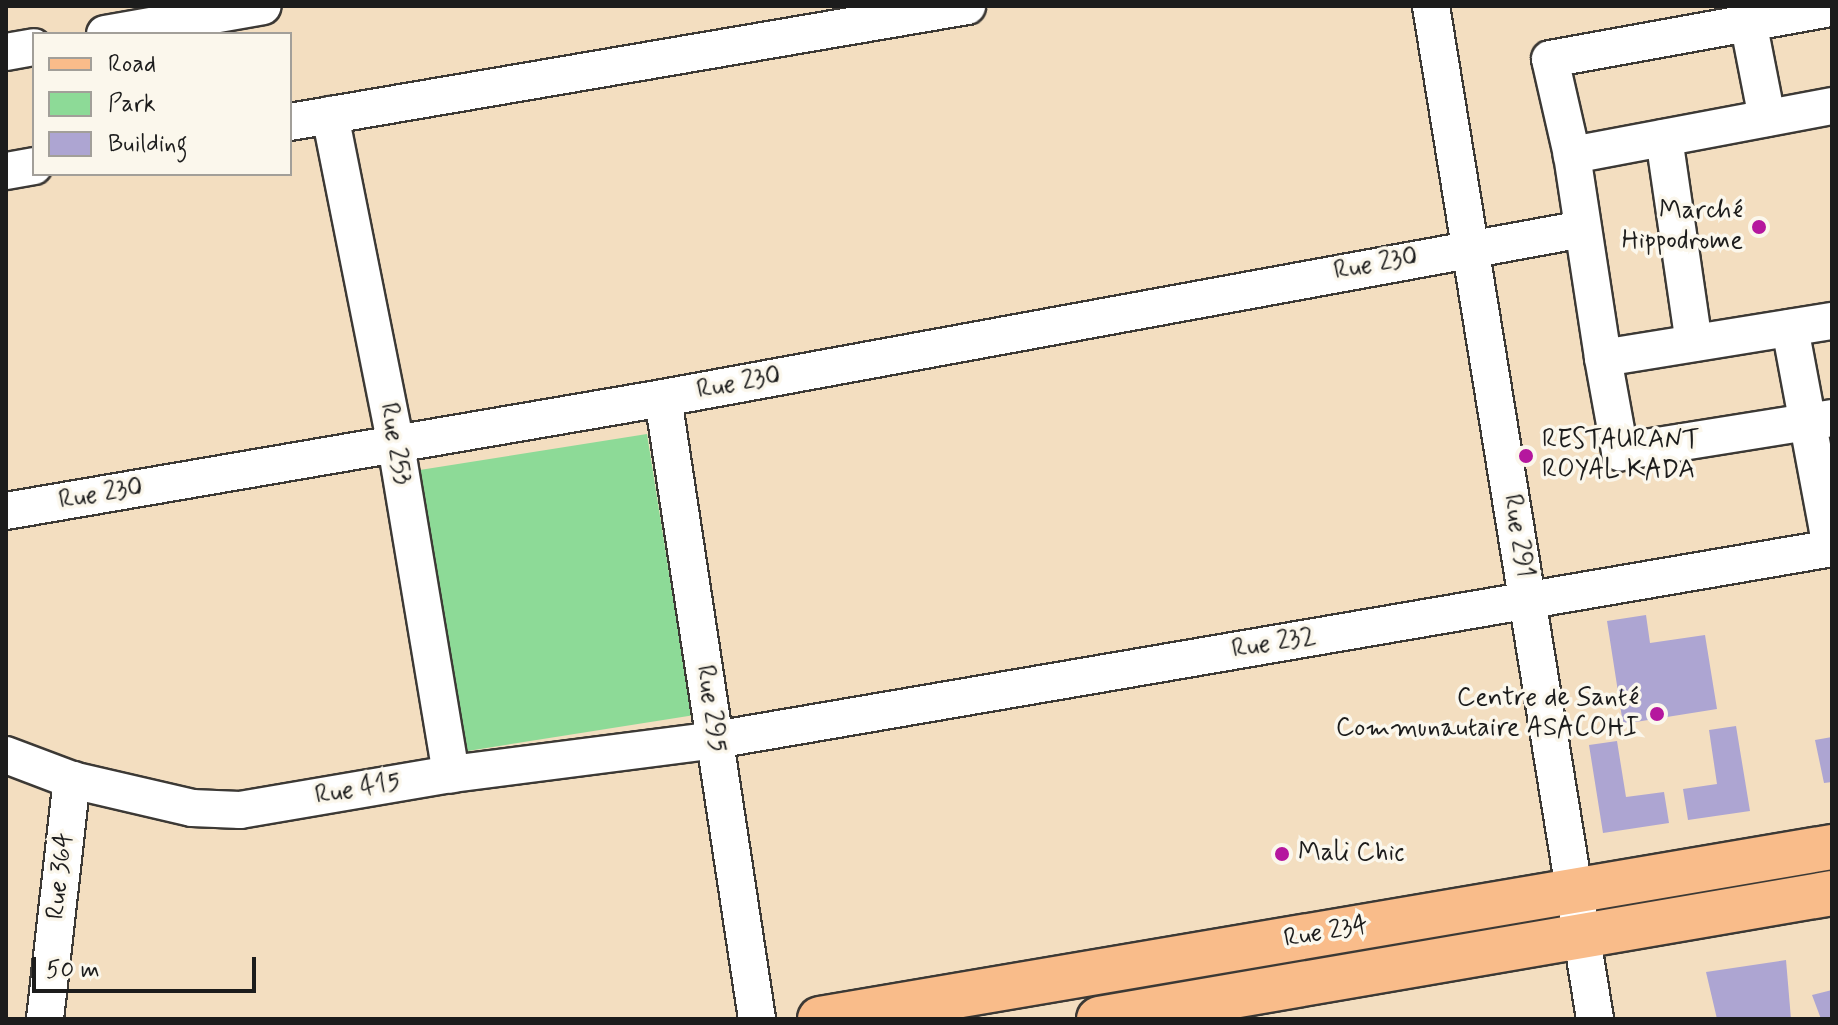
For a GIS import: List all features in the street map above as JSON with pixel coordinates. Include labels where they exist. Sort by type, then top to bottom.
[{"type":"main road","name":"Rue 234","points":[[820,1019],[1832,847]]},
{"type":"main road","name":"Rue 234","points":[[1099,1019],[1832,893]]},
{"type":"street","points":[[110,32],[153,16],[263,6]]},
{"type":"street","points":[[292,122],[967,6]]},
{"type":"street","name":"Rue 291","points":[[1431,6],[1595,1019]]},
{"type":"street","points":[[1820,420],[1620,452],[1572,155],[1550,59],[1747,14],[1832,8]]},
{"type":"street","points":[[1747,14],[1767,118]]},
{"type":"street","points":[[6,52],[32,47]]},
{"type":"street","points":[[1572,155],[1832,106]]},
{"type":"street","name":"Rue 253","points":[[330,115],[396,445],[451,774]]},
{"type":"street","points":[[1664,138],[1694,343]]},
{"type":"street","points":[[6,171],[32,166]]},
{"type":"street","name":"Rue 230","points":[[6,511],[663,398],[1470,247],[1583,229]]},
{"type":"street","points":[[1603,358],[1832,321]]},
{"type":"street","points":[[1790,328],[1820,420],[1832,548]]},
{"type":"street","name":"Rue 295","points":[[663,398],[757,1019]]},
{"type":"street","name":"Rue 232","points":[[715,740],[1832,548]]},
{"type":"street","name":"Rue 415","points":[[6,755],[72,780],[192,808],[240,810],[451,774],[715,740]]},
{"type":"street","name":"Rue 364","points":[[45,1019],[72,780]]},
{"type":"green space","points":[[647,434],[692,715],[464,751],[420,470]]},
{"type":"building","points":[[1646,615],[1650,643],[1705,635],[1717,709],[1623,724],[1607,621]]},
{"type":"building","points":[[1736,726],[1750,811],[1688,820],[1683,789],[1717,784],[1709,730]]},
{"type":"building","points":[[1832,737],[1832,782],[1824,783],[1815,740]]},
{"type":"building","points":[[1617,741],[1626,797],[1664,792],[1669,823],[1603,833],[1589,745]]},
{"type":"building","points":[[1786,960],[1791,1019],[1717,1019],[1706,972]]},
{"type":"building","points":[[1832,990],[1832,1019],[1821,1019],[1812,995]]},
{"type":"place","name":"Marché Hippodrome","points":[[1759,227]]},
{"type":"place","name":"RESTAURANT ROYAL KADA","points":[[1526,456]]},
{"type":"place","name":"Centre de Santé Communautaire ASACOHI","points":[[1657,714]]},
{"type":"place","name":"Mali Chic","points":[[1282,854]]}]
